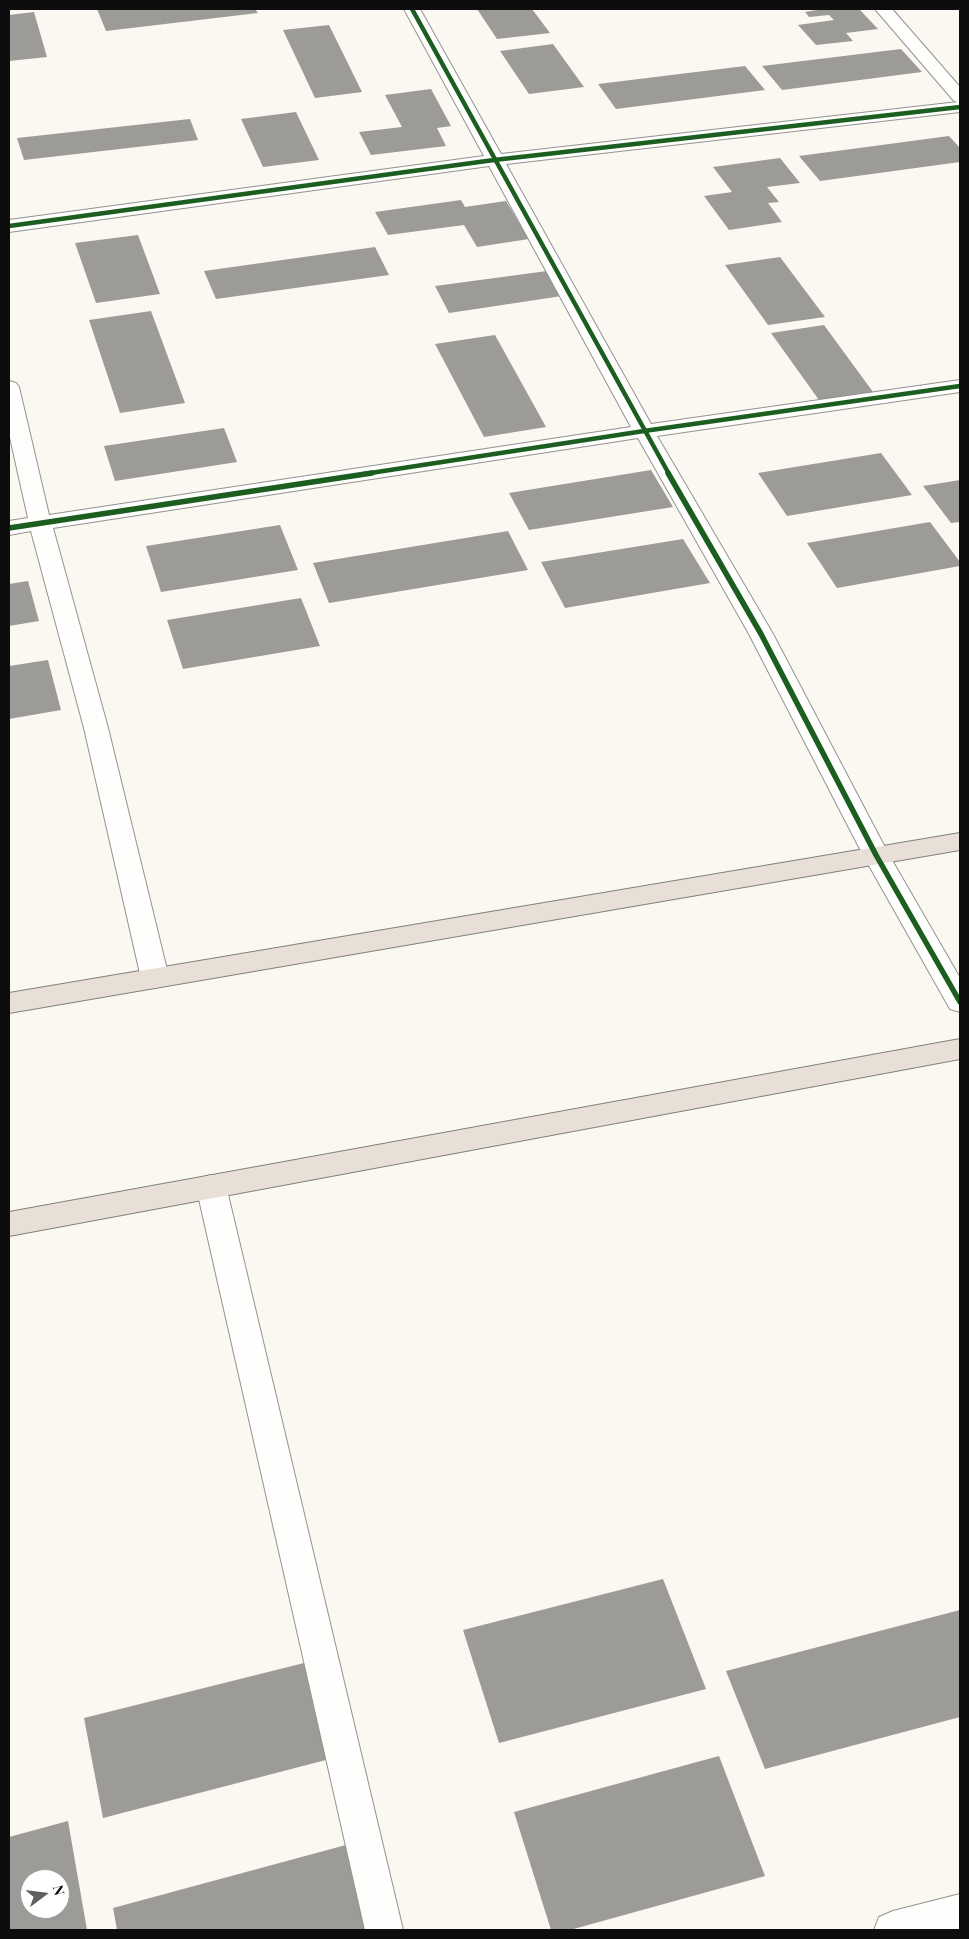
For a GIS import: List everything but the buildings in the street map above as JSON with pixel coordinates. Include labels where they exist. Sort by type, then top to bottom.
[{"type":"highway","points":[[9,1003],[960,841]]},
{"type":"highway","points":[[9,1224],[960,1049]]},
{"type":"street","points":[[412,9],[644,431],[761,634],[876,855],[960,1002]]},
{"type":"street","points":[[883,9],[960,97]]},
{"type":"street","points":[[9,226],[494,160],[960,107]]},
{"type":"street","points":[[9,528],[644,431],[960,386]]},
{"type":"street","points":[[9,387],[40,523],[96,728],[155,978]]},
{"type":"street","points":[[211,1186],[384,1930]]},
{"type":"street","points":[[893,1930],[960,1912]]},
{"type":"cycle path","points":[[412,9],[644,431],[761,634],[876,855],[960,1002]]},
{"type":"cycle path","points":[[9,226],[494,160],[960,107]]},
{"type":"cycle path","points":[[9,528],[644,431],[960,386]]}]
